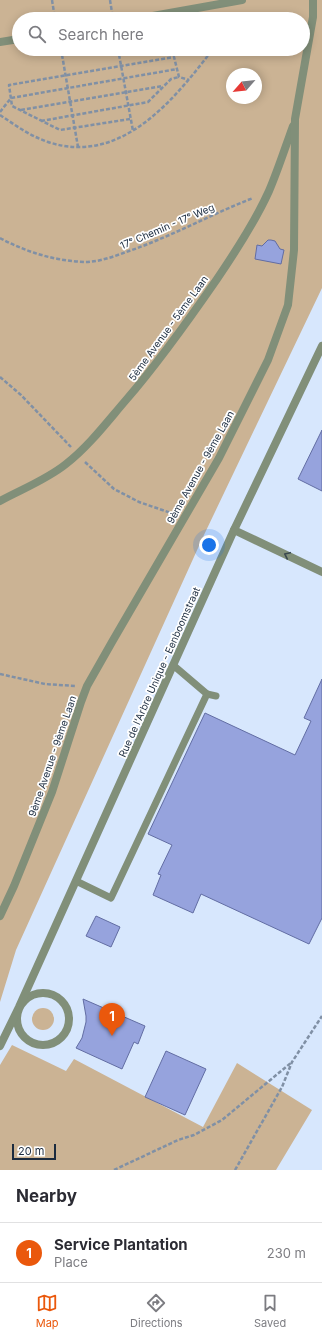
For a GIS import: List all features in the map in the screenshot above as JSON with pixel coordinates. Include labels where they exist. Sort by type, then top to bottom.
[{"type":"street","points":[[175,12],[242,0]]},
{"type":"street","name":"9ème Avenue - 9ème Laan","points":[[310,34],[313,17],[313,0]]},
{"type":"street","points":[[0,42],[12,40]]},
{"type":"street","name":"9ème Avenue - 9ème Laan","points":[[0,916],[14,886],[52,792],[80,702],[87,686],[219,458],[268,360],[288,305],[294,250],[295,119],[306,56]]},
{"type":"street","name":"5ème Avenue - 5ème Laan","points":[[0,501],[43,479],[65,465],[78,454],[149,373],[191,317],[238,248],[269,191],[295,119]]},
{"type":"street","name":"Rue de l'Arbre Unique - Eenboomstraat","points":[[0,1046],[19,1008],[234,530],[322,346]]},
{"type":"street","points":[[234,530],[322,572]]},
{"type":"street","name":"Rue de l'Arbre Unique - Eenboomstraat","points":[[43,992],[57,997],[67,1008],[69,1015],[67,1030],[57,1041],[50,1044],[42,1045],[28,1041],[23,1036],[16,1022],[19,1008],[28,996],[36,993],[43,992]]},
{"type":"lane","points":[[173,665],[206,694],[216,696]]},
{"type":"lane","points":[[76,880],[111,898],[206,694]]},
{"type":"path","points":[[52,0],[54,12]]},
{"type":"path","points":[[110,0],[112,12]]},
{"type":"path","points":[[61,56],[78,147]]},
{"type":"path","points":[[119,56],[133,131]]},
{"type":"path","points":[[177,69],[11,98],[0,114],[32,135],[47,142],[78,147],[110,142],[133,131],[165,106],[178,94],[208,56]]},
{"type":"path","points":[[130,119],[60,130],[12,106],[9,85],[174,57],[179,77]]},
{"type":"path","points":[[41,121],[148,102],[171,79],[179,77],[189,80]]},
{"type":"path","points":[[20,110],[164,85]]},
{"type":"path","name":"17ᵉ Chemin - 17ᵉ Weg","points":[[0,238],[32,253],[58,259],[86,262],[111,258],[150,244],[269,191]]},
{"type":"path","points":[[0,377],[21,395],[92,470],[114,489],[139,502],[184,518]]},
{"type":"path","points":[[0,674],[45,684],[87,686]]},
{"type":"path","points":[[235,1170],[282,1087],[292,1062],[322,1016]]},
{"type":"path","points":[[114,1170],[178,1140],[194,1135],[222,1120],[292,1062]]},
{"type":"shaded area","points":[[0,0],[322,0],[322,288],[203,537],[16,950],[0,1002]]},
{"type":"shaded area","points":[[43,1008],[51,1011],[54,1019],[51,1027],[43,1030],[35,1027],[32,1019],[35,1011]]},
{"type":"shaded area","points":[[12,1045],[66,1071],[74,1059],[203,1127],[237,1063],[312,1110],[276,1170],[0,1170],[0,1065]]},
{"type":"building","points":[[268,240],[275,241],[280,249],[284,250],[281,264],[255,259],[257,245],[262,246]]},
{"type":"building","points":[[322,430],[322,491],[298,479]]},
{"type":"building","points":[[322,679],[322,918],[309,944],[201,894],[193,913],[153,895],[161,875],[158,874],[172,845],[148,834],[205,713],[295,755],[311,721],[304,718]]},
{"type":"building","points":[[96,916],[120,927],[111,947],[86,936]]},
{"type":"building","points":[[83,999],[145,1026],[138,1044],[134,1042],[122,1069],[76,1048],[82,1038],[86,1022]]},
{"type":"building","points":[[166,1051],[206,1069],[185,1115],[145,1097]]},
{"type":"place","name":"Service Plantation","points":[[112,1036]]}]
